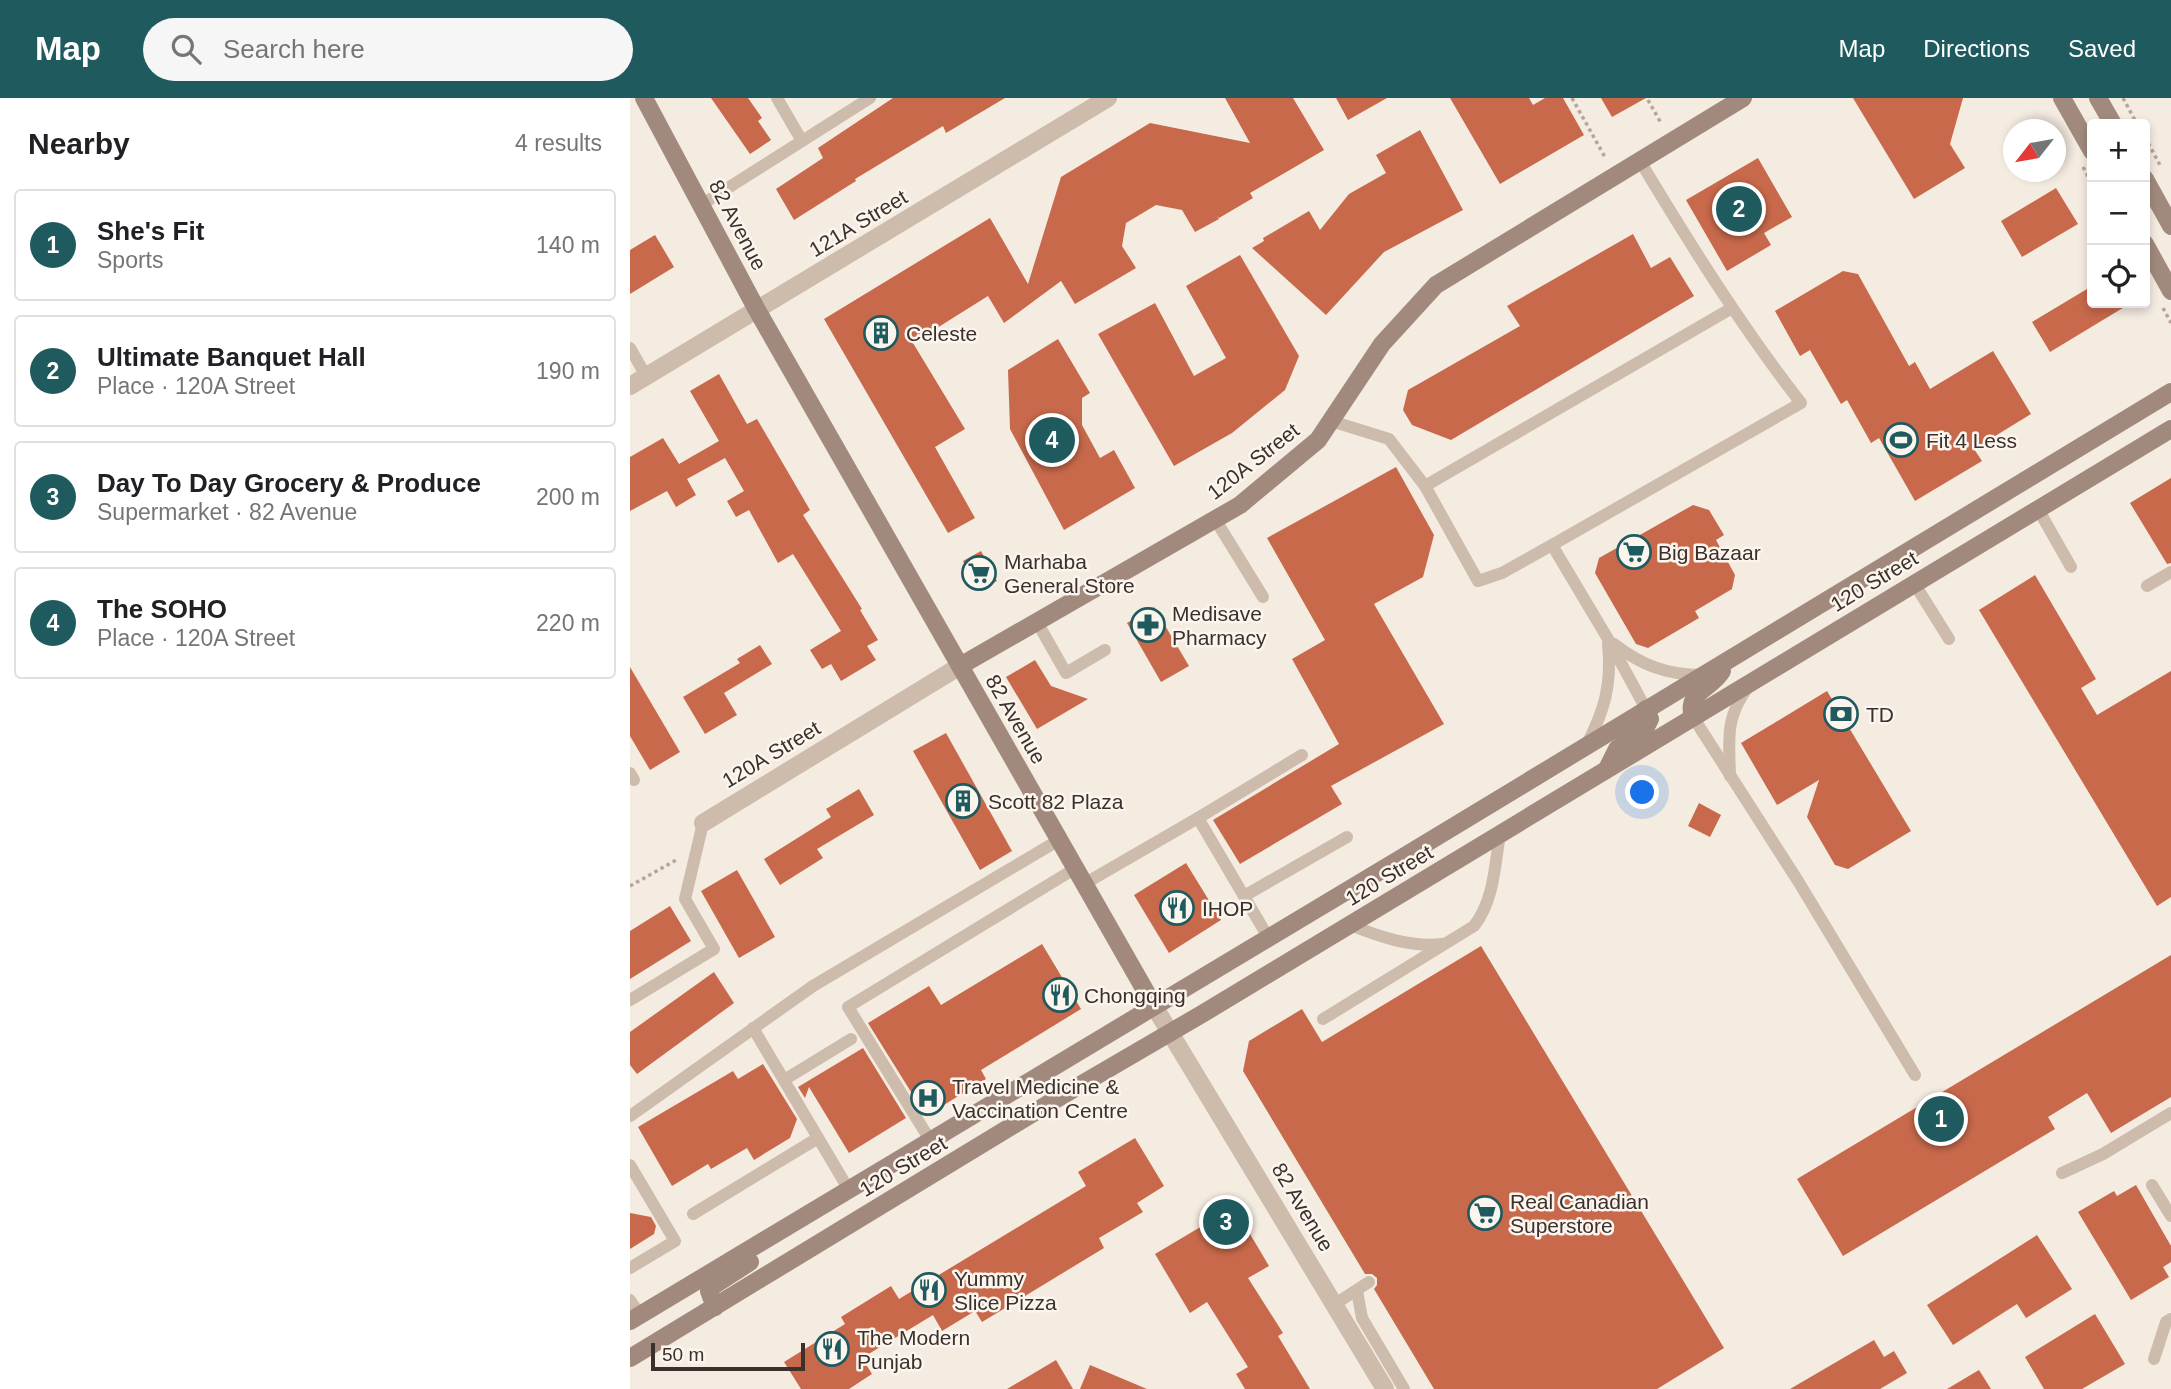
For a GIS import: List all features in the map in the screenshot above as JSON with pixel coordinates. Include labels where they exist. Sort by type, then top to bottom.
[{"type":"main road","name":"82 Avenue","points":[[644,98],[757,310],[1154,1006]]},
{"type":"main road","name":"120A Street","points":[[960,666],[1240,505],[1318,440],[1382,344],[1436,285],[1743,98]]},
{"type":"main road","points":[[2062,98],[2087,142]]},
{"type":"main road","points":[[2098,98],[2110,119]]},
{"type":"main road","points":[[2147,182],[2171,226]]},
{"type":"main road","points":[[2146,245],[2171,291]]},
{"type":"main road","name":"120 Street","points":[[633,1312],[766,1240],[2171,392]]},
{"type":"main road","name":"120 Street","points":[[630,1358],[2171,429]]},
{"type":"main road","points":[[1693,717],[1690,708],[1693,699],[1718,677],[1729,658]]},
{"type":"main road","points":[[1608,768],[1617,749],[1646,727],[1650,719],[1646,709]]},
{"type":"main road","points":[[715,1307],[709,1291],[760,1254],[766,1240]]},
{"type":"street","name":"121A Street","points":[[630,386],[1108,98]]},
{"type":"street","name":"120A Street","points":[[703,823],[960,666]]},
{"type":"street","name":"82 Avenue","points":[[1154,1006],[1385,1389]]},
{"type":"lane","points":[[777,98],[802,141]]},
{"type":"lane","points":[[701,205],[870,98]]},
{"type":"lane","points":[[1331,421],[1389,439],[1425,486],[1478,581],[1502,573],[1801,403],[1732,309],[1640,161]]},
{"type":"lane","points":[[1425,486],[1732,309]]},
{"type":"lane","points":[[630,348],[646,376]]},
{"type":"lane","points":[[2038,509],[2071,567]]},
{"type":"lane","points":[[1215,519],[1263,597]]},
{"type":"lane","points":[[1552,545],[1646,709]]},
{"type":"lane","points":[[2147,586],[2171,572]]},
{"type":"lane","points":[[1914,583],[1949,639]]},
{"type":"lane","points":[[1037,622],[1066,673],[1105,650]]},
{"type":"lane","points":[[1608,639],[1628,655],[1647,664],[1678,675],[1702,675]]},
{"type":"lane","points":[[1586,746],[1601,716],[1606,695],[1608,639]]},
{"type":"lane","points":[[1730,776],[1729,722],[1738,701],[1753,681]]},
{"type":"lane","points":[[1693,717],[1798,881],[1915,1075]]},
{"type":"lane","points":[[930,1140],[848,1007],[1080,876],[1198,818],[1302,755]]},
{"type":"lane","points":[[1198,818],[1268,937]]},
{"type":"lane","points":[[630,1000],[714,949],[685,899],[703,823]]},
{"type":"lane","points":[[1324,1019],[1474,926],[1482,916],[1487,902],[1500,834]]},
{"type":"lane","points":[[1244,896],[1347,836]]},
{"type":"lane","points":[[630,1116],[813,986],[1059,839]]},
{"type":"lane","points":[[1350,925],[1380,937],[1433,945],[1446,944]]},
{"type":"lane","points":[[753,1028],[849,1190]]},
{"type":"lane","points":[[784,1080],[851,1039]]},
{"type":"lane","points":[[2062,1173],[2103,1154],[2171,1113]]},
{"type":"lane","points":[[694,1214],[818,1138]]},
{"type":"lane","points":[[630,1165],[675,1241],[630,1268]]},
{"type":"lane","points":[[2152,1185],[2171,1216]]},
{"type":"lane","points":[[1335,1304],[1370,1282]]},
{"type":"lane","points":[[1357,1291],[1362,1318],[1404,1389]]},
{"type":"lane","points":[[2154,1359],[2166,1322],[2171,1319]]},
{"type":"path","points":[[1572,98],[1606,161]]},
{"type":"path","points":[[2123,98],[2134,119]]},
{"type":"path","points":[[1648,100],[1661,122]]},
{"type":"path","points":[[2150,146],[2164,172]]},
{"type":"path","points":[[630,886],[683,856]]},
{"type":"building","points":[[711,98],[748,98],[762,118],[758,121],[771,140],[750,154]]},
{"type":"building","points":[[893,98],[1005,98],[946,133],[943,126],[855,179],[856,181],[794,220],[776,189],[823,158],[818,148]]},
{"type":"building","points":[[1225,98],[1293,98],[1324,150],[1250,193],[1253,198],[1219,218],[1217,216],[1219,219],[1195,232],[1182,210],[1156,205],[1126,223],[1122,246],[1136,268],[1075,304],[1061,281],[1004,323],[988,296],[913,343],[965,429],[935,447],[975,518],[948,533],[824,319],[990,218],[1028,284],[1061,177],[1150,123],[1250,143]]},
{"type":"building","points":[[1336,98],[1387,98],[1348,120]]},
{"type":"building","points":[[1450,98],[1529,98],[1533,105],[1545,98],[1563,98],[1584,135],[1500,184]]},
{"type":"building","points":[[1601,98],[1646,98],[1612,117]]},
{"type":"building","points":[[1853,98],[1963,98],[1950,144],[1965,168],[1914,199]]},
{"type":"building","points":[[1420,130],[1463,210],[1384,252],[1326,315],[1252,248],[1264,241],[1263,238],[1309,211],[1320,230],[1349,194],[1386,173],[1376,155]]},
{"type":"building","points":[[1758,158],[1792,217],[1764,233],[1771,245],[1727,271],[1686,200]]},
{"type":"building","points":[[2056,188],[2078,224],[2022,257],[2001,221]]},
{"type":"building","points":[[1633,234],[1651,268],[1670,257],[1694,296],[1451,440],[1412,425],[1403,410],[1408,390],[1520,326],[1507,306]]},
{"type":"building","points":[[655,235],[674,267],[630,294],[630,250]]},
{"type":"building","points":[[1240,255],[1299,356],[1285,390],[1232,433],[1174,466],[1098,334],[1155,303],[1194,376],[1226,358],[1186,286]]},
{"type":"building","points":[[1843,271],[1858,274],[1909,366],[1915,362],[1930,389],[1993,351],[2031,414],[1974,449],[1982,461],[1915,501],[1879,438],[1871,443],[1847,400],[1841,404],[1810,350],[1800,356],[1775,311]]},
{"type":"building","points":[[2087,289],[2087,308],[2123,308],[2050,352],[2032,322]]},
{"type":"building","points":[[1058,339],[1090,393],[1082,398],[1082,425],[1100,458],[1114,450],[1135,488],[1064,530],[1010,429],[1008,370]]},
{"type":"building","points":[[719,374],[747,424],[757,419],[810,510],[803,515],[862,609],[860,610],[878,640],[867,646],[876,660],[841,681],[831,664],[822,669],[810,650],[841,631],[793,554],[778,563],[749,510],[736,517],[727,501],[744,491],[725,458],[687,479],[696,495],[676,507],[667,491],[630,511],[630,457],[663,438],[679,464],[719,441],[690,391]]},
{"type":"building","points":[[1396,467],[1434,535],[1423,577],[1374,604],[1444,724],[1331,786],[1342,804],[1240,864],[1213,820],[1339,744],[1292,659],[1325,640],[1267,538]]},
{"type":"building","points":[[2171,478],[2171,563],[2167,564],[2130,503]]},
{"type":"building","points":[[1693,505],[1709,510],[1724,535],[1716,540],[1735,575],[1732,589],[1695,611],[1699,618],[1648,648],[1636,644],[1595,573],[1599,558]]},
{"type":"building","points":[[981,551],[997,581],[978,591],[963,561]]},
{"type":"building","points":[[2035,575],[2096,679],[2081,688],[2097,715],[2171,671],[2171,897],[2157,906],[1979,610]]},
{"type":"building","points":[[1154,607],[1189,666],[1161,682],[1127,623]]},
{"type":"building","points":[[760,645],[772,664],[724,693],[737,715],[705,734],[683,697],[740,663],[737,659]]},
{"type":"building","points":[[1035,660],[1051,686],[1088,699],[1037,729],[1006,677]]},
{"type":"building","points":[[630,667],[680,752],[650,770],[630,736]]},
{"type":"building","points":[[1827,691],[1911,831],[1848,869],[1835,865],[1807,817],[1819,780],[1777,805],[1741,743]]},
{"type":"building","name":"Scott 82 Plaza","points":[[946,733],[1012,851],[980,870],[913,751]]},
{"type":"building","points":[[859,789],[874,815],[817,849],[823,858],[780,885],[764,859],[831,817],[826,809]]},
{"type":"building","points":[[1699,803],[1721,815],[1710,837],[1688,826]]},
{"type":"building","name":"IHOP","points":[[1186,863],[1221,920],[1169,953],[1134,895]]},
{"type":"building","points":[[737,870],[775,937],[739,958],[701,891]]},
{"type":"building","points":[[670,906],[691,941],[630,979],[630,931]]},
{"type":"building","points":[[1042,944],[1081,1009],[981,1070],[986,1079],[926,1116],[868,1023],[929,986],[941,1005]]},
{"type":"building","name":"Real Canadian Superstore","points":[[1481,946],[1724,1348],[1657,1389],[1434,1389],[1374,1289],[1377,1278],[1372,1274],[1365,1274],[1243,1071],[1249,1041],[1302,1009],[1322,1042]]},
{"type":"building","points":[[2171,955],[2171,1097],[2111,1133],[2087,1093],[2048,1117],[2055,1129],[1843,1256],[1797,1179]]},
{"type":"building","points":[[714,972],[734,1003],[637,1074],[630,1065],[630,1032]]},
{"type":"building","points":[[863,1048],[906,1118],[849,1153],[809,1087],[805,1098],[798,1087]]},
{"type":"building","points":[[763,1064],[797,1119],[790,1138],[754,1160],[747,1148],[711,1169],[708,1164],[672,1186],[638,1127],[733,1071],[738,1079]]},
{"type":"building","points":[[1135,1138],[1164,1186],[1137,1203],[1143,1212],[1099,1238],[1104,1248],[982,1322],[975,1311],[942,1331],[933,1315],[862,1358],[872,1374],[849,1389],[801,1389],[784,1362],[845,1324],[841,1317],[891,1286],[899,1299],[1086,1186],[1078,1172]]},
{"type":"building","points":[[2136,1185],[2171,1246],[2171,1262],[2163,1267],[2169,1277],[2131,1300],[2078,1212],[2114,1191],[2117,1196]]},
{"type":"building","points":[[1234,1207],[1269,1266],[1248,1278],[1283,1333],[1278,1336],[1310,1389],[1245,1389],[1236,1374],[1248,1367],[1207,1302],[1190,1313],[1155,1254]]},
{"type":"building","points":[[630,1213],[651,1217],[656,1226],[654,1234],[630,1249]]},
{"type":"building","points":[[2037,1235],[2072,1289],[2026,1318],[2017,1304],[1953,1345],[1927,1305]]},
{"type":"building","points":[[2095,1314],[2125,1364],[2082,1389],[2044,1389],[2025,1357]]},
{"type":"building","points":[[1874,1340],[1884,1357],[1894,1351],[1907,1373],[1880,1389],[1790,1389]]},
{"type":"building","points":[[1056,1360],[1073,1389],[1007,1389]]},
{"type":"building","points":[[1090,1365],[1147,1389],[1080,1389]]},
{"type":"building","points":[[1979,1370],[1991,1389],[1947,1389]]},
{"type":"place","name":"Ultimate Banquet Hall","points":[[1739,209]]},
{"type":"place","name":"Celeste","points":[[881,333]]},
{"type":"place","name":"The SOHO","points":[[1052,440]]},
{"type":"place","name":"Fit 4 Less","points":[[1901,440]]},
{"type":"place","name":"Big Bazaar","points":[[1634,552]]},
{"type":"place","name":"Marhaba General Store","points":[[979,573]]},
{"type":"place","name":"Medisave Pharmacy","points":[[1148,625]]},
{"type":"place","name":"TD","points":[[1841,714]]},
{"type":"place","name":"Scott 82 Plaza","points":[[963,801]]},
{"type":"place","name":"IHOP","points":[[1177,908]]},
{"type":"place","name":"Chongqing","points":[[1060,995]]},
{"type":"place","name":"Travel Medicine & Vaccination Centre","points":[[928,1098]]},
{"type":"place","name":"She's Fit","points":[[1941,1119]]},
{"type":"place","name":"Real Canadian Superstore","points":[[1485,1213]]},
{"type":"place","name":"Day To Day Grocery & Produce","points":[[1226,1222]]},
{"type":"place","name":"Yummy Slice Pizza","points":[[929,1290]]},
{"type":"place","name":"The Modern Punjab","points":[[832,1349]]}]
